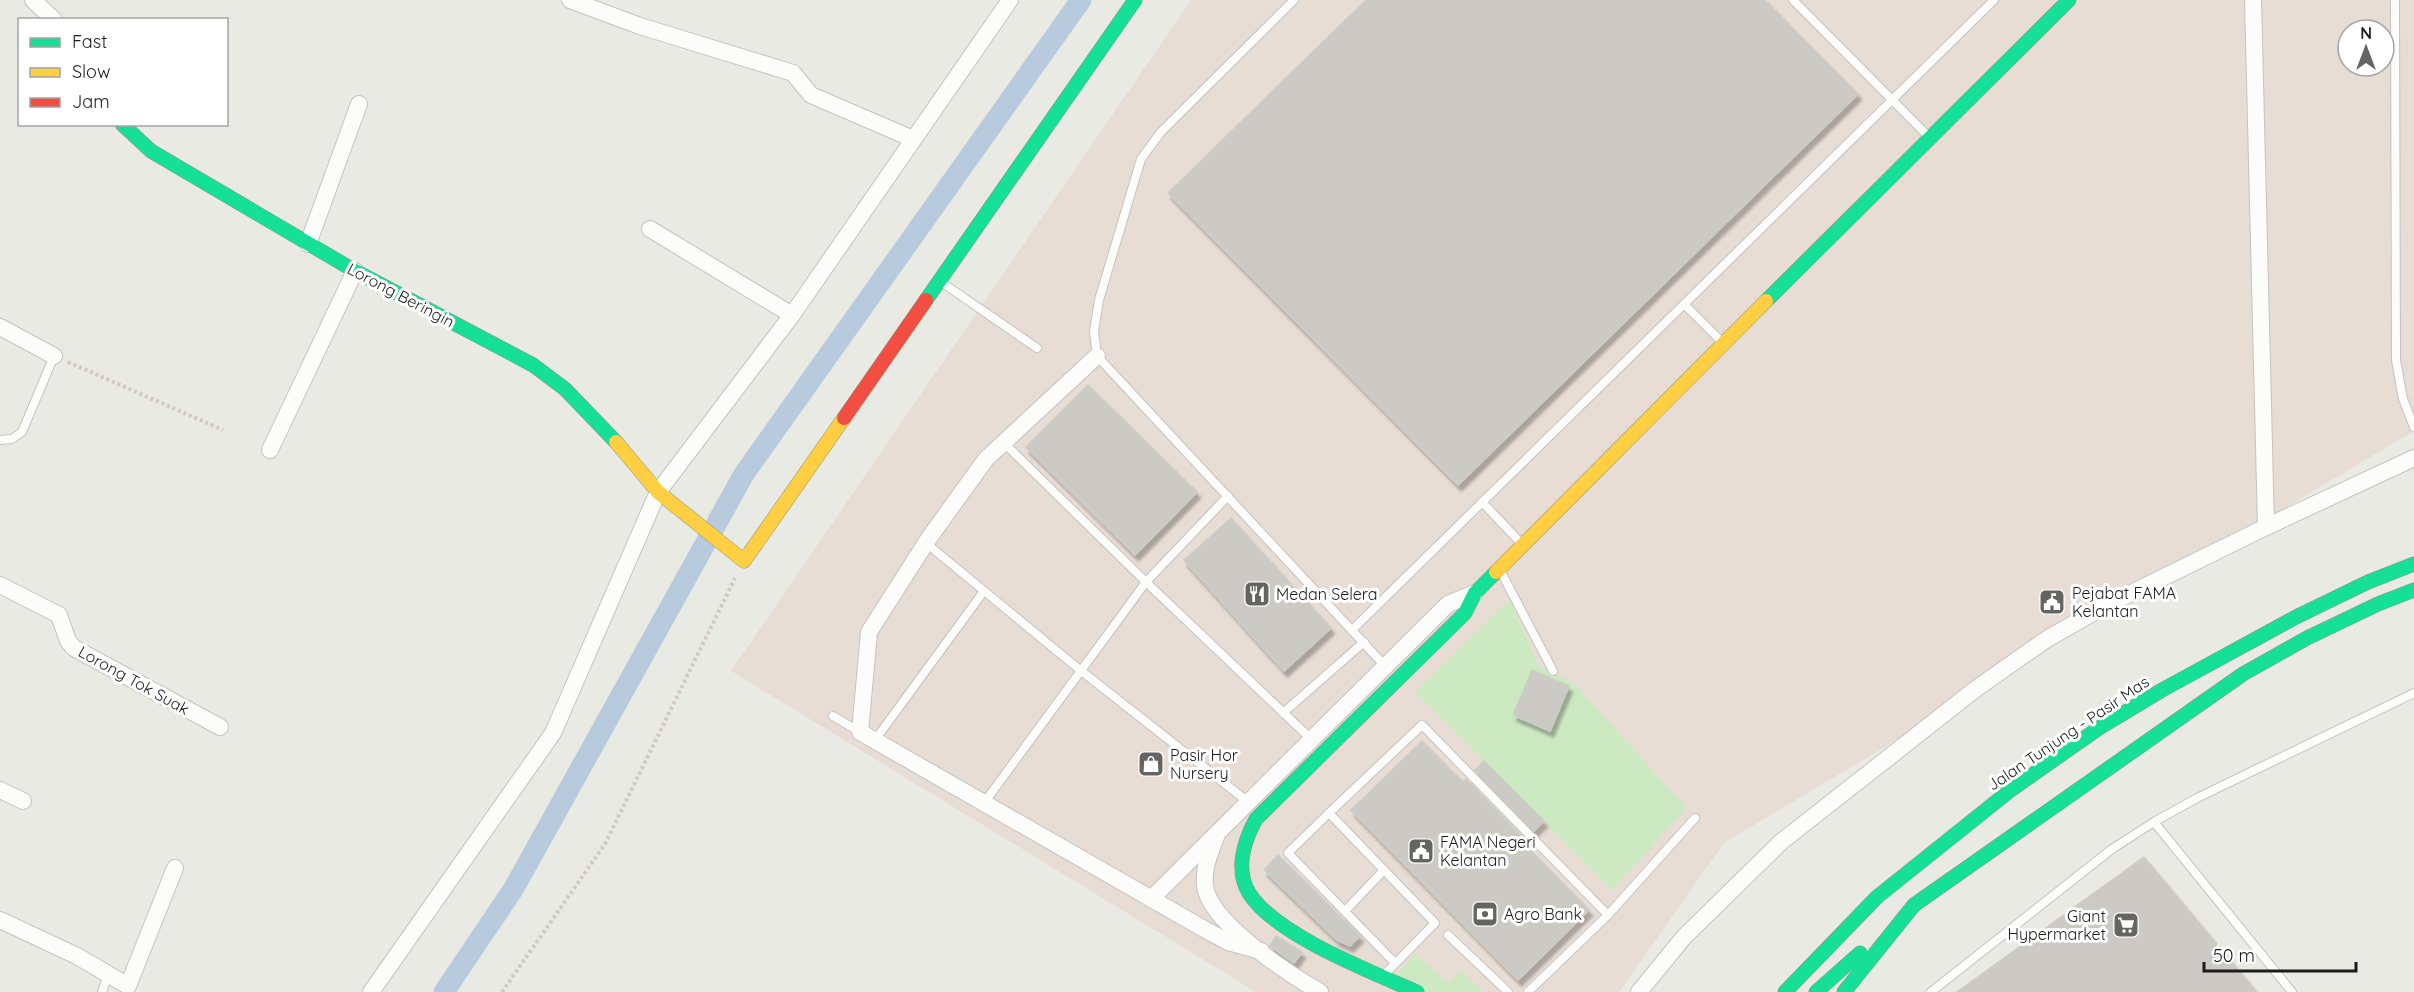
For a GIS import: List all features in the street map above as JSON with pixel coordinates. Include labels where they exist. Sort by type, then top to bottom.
[{"type":"street","points":[[33,0],[52,18]]},
{"type":"street","points":[[570,0],[640,26],[793,73],[811,95],[913,140]]},
{"type":"street","points":[[371,992],[553,733],[658,492],[792,315],[1010,0]]},
{"type":"street","points":[[740,559],[940,281],[1135,0]]},
{"type":"street","points":[[1151,898],[1448,604],[1475,592],[1929,137],[2070,0]]},
{"type":"street","points":[[2253,0],[2266,527]]},
{"type":"street","points":[[308,244],[359,104]]},
{"type":"street","name":"Lorong Beringin","points":[[124,126],[151,152],[355,271],[542,371],[565,389],[605,429],[658,492],[740,559]]},
{"type":"street","points":[[650,229],[792,315]]},
{"type":"street","points":[[270,450],[355,271]]},
{"type":"street","points":[[0,327],[54,356]]},
{"type":"street","points":[[1097,356],[986,459],[926,543],[869,632],[868,736],[1228,942],[1261,951]]},
{"type":"street","points":[[1640,992],[1684,937],[1781,842],[1977,688],[2047,639],[2103,607],[2414,458]]},
{"type":"street","name":"Jalan Tunjung - Pasir Mas","points":[[1785,992],[1877,897],[2002,796],[2099,728],[2162,690],[2296,617],[2368,582],[2414,564]]},
{"type":"street","name":"Lorong Tok Suak","points":[[0,585],[59,615],[68,641],[74,648],[220,727]]},
{"type":"street","points":[[1815,992],[1914,905],[2243,674],[2307,638],[2378,604],[2414,590]]},
{"type":"street","points":[[1417,992],[1320,947],[1262,908],[1249,894],[1242,876],[1242,860],[1246,836],[1256,819],[1466,613],[1475,592]]},
{"type":"street","points":[[0,790],[23,801]]},
{"type":"street","points":[[1219,830],[1205,869],[1205,887],[1210,904],[1224,922],[1320,992]]},
{"type":"street","points":[[0,920],[77,956],[135,989],[175,868]]},
{"type":"street","points":[[1844,992],[1914,905]]},
{"type":"lane","points":[[1294,0],[1161,132],[1141,159],[1099,300],[1094,331],[1097,356],[1385,666]]},
{"type":"lane","points":[[1793,0],[1929,137]]},
{"type":"lane","points":[[1352,630],[1994,0]]},
{"type":"lane","points":[[2396,0],[2396,360],[2403,399],[2414,427]]},
{"type":"lane","points":[[940,281],[1037,348]]},
{"type":"lane","points":[[1684,304],[1723,344]]},
{"type":"lane","points":[[0,440],[12,439],[22,432],[54,356]]},
{"type":"lane","points":[[1004,443],[1311,739]]},
{"type":"lane","points":[[984,803],[1146,582],[1228,496]]},
{"type":"lane","points":[[1482,502],[1523,545]]},
{"type":"lane","points":[[926,543],[1080,670],[1247,801]]},
{"type":"lane","points":[[1499,568],[1553,671]]},
{"type":"lane","points":[[832,716],[868,736],[984,591]]},
{"type":"lane","points":[[1283,713],[1364,642]]},
{"type":"lane","points":[[1931,992],[2112,849],[2154,822],[2197,798],[2414,693]]},
{"type":"lane","points":[[1395,963],[1288,853],[1422,725],[1608,915]]},
{"type":"lane","points":[[1329,813],[1435,923],[1383,976]]},
{"type":"lane","points":[[1528,992],[1608,915],[1695,818]]},
{"type":"lane","points":[[2154,822],[2292,992]]},
{"type":"lane","points":[[1345,911],[1384,870]]},
{"type":"lane","points":[[1448,935],[1508,992]]},
{"type":"lane","points":[[102,992],[108,975]]},
{"type":"path","points":[[54,356],[223,430]]},
{"type":"path","points":[[502,992],[605,844],[740,559]]},
{"type":"shaded area","points":[[1191,0],[2414,0],[2414,431],[1724,843],[1619,992],[1256,992],[731,671]]},
{"type":"green space","points":[[1510,599],[1538,666],[1574,683],[1686,808],[1612,890],[1415,692]]},
{"type":"green space","points":[[1415,954],[1449,984],[1461,970],[1483,992],[1426,992],[1394,977]]},
{"type":"building","points":[[1366,0],[1765,0],[1858,94],[1458,485],[1168,193]]},
{"type":"building","points":[[1088,385],[1197,492],[1135,555],[1026,447]]},
{"type":"building","name":"Medan Selera","points":[[1231,518],[1331,628],[1284,671],[1184,560]]},
{"type":"building","points":[[1532,670],[1569,686],[1550,731],[1513,715]]},
{"type":"building","points":[[1422,741],[1463,782],[1466,779],[1525,840],[1523,843],[1589,910],[1518,980],[1351,810]]},
{"type":"building","points":[[1484,761],[1544,821],[1534,831],[1475,770]]},
{"type":"building","points":[[1278,855],[1360,936],[1350,946],[1337,940],[1264,870]]},
{"type":"building","name":"Giant Hypermarket","points":[[2144,857],[2257,992],[1957,992]]},
{"type":"building","points":[[1276,936],[1302,952],[1294,963],[1270,946]]},
{"type":"waterway","points":[[444,992],[514,888],[744,474],[1081,0]]},
{"type":"traffic: fast","points":[[926,300],[1135,0]]},
{"type":"traffic: fast","points":[[1766,301],[2069,0]]},
{"type":"traffic: fast","points":[[124,126],[151,151],[355,271],[533,365],[565,389],[616,442]]},
{"type":"traffic: fast","points":[[1785,992],[1877,897],[2012,789],[2099,728],[2162,690],[2296,617],[2368,582],[2414,564]]},
{"type":"traffic: fast","points":[[1417,992],[1326,951],[1280,923],[1249,893],[1242,875],[1243,856],[1256,819],[1465,613],[1475,593],[1496,572]]},
{"type":"traffic: fast","points":[[1844,992],[1914,905],[2243,674],[2307,638],[2378,604],[2414,590]]},
{"type":"traffic: fast","points":[[1816,992],[1860,953]]},
{"type":"traffic: slow","points":[[1496,572],[1766,301]]},
{"type":"traffic: slow","points":[[616,442],[658,492],[744,561],[844,418]]},
{"type":"traffic: jam","points":[[844,418],[926,300]]},
{"type":"place","name":"Medan Selera","points":[[1257,594]]},
{"type":"place","name":"Pejabat FAMA Kelantan","points":[[2052,602]]},
{"type":"place","name":"Pasir Hor Nursery","points":[[1151,764]]},
{"type":"place","name":"FAMA Negeri Kelantan","points":[[1421,851]]},
{"type":"place","name":"Agro Bank","points":[[1485,914]]},
{"type":"place","name":"Giant Hypermarket","points":[[2126,925]]}]
